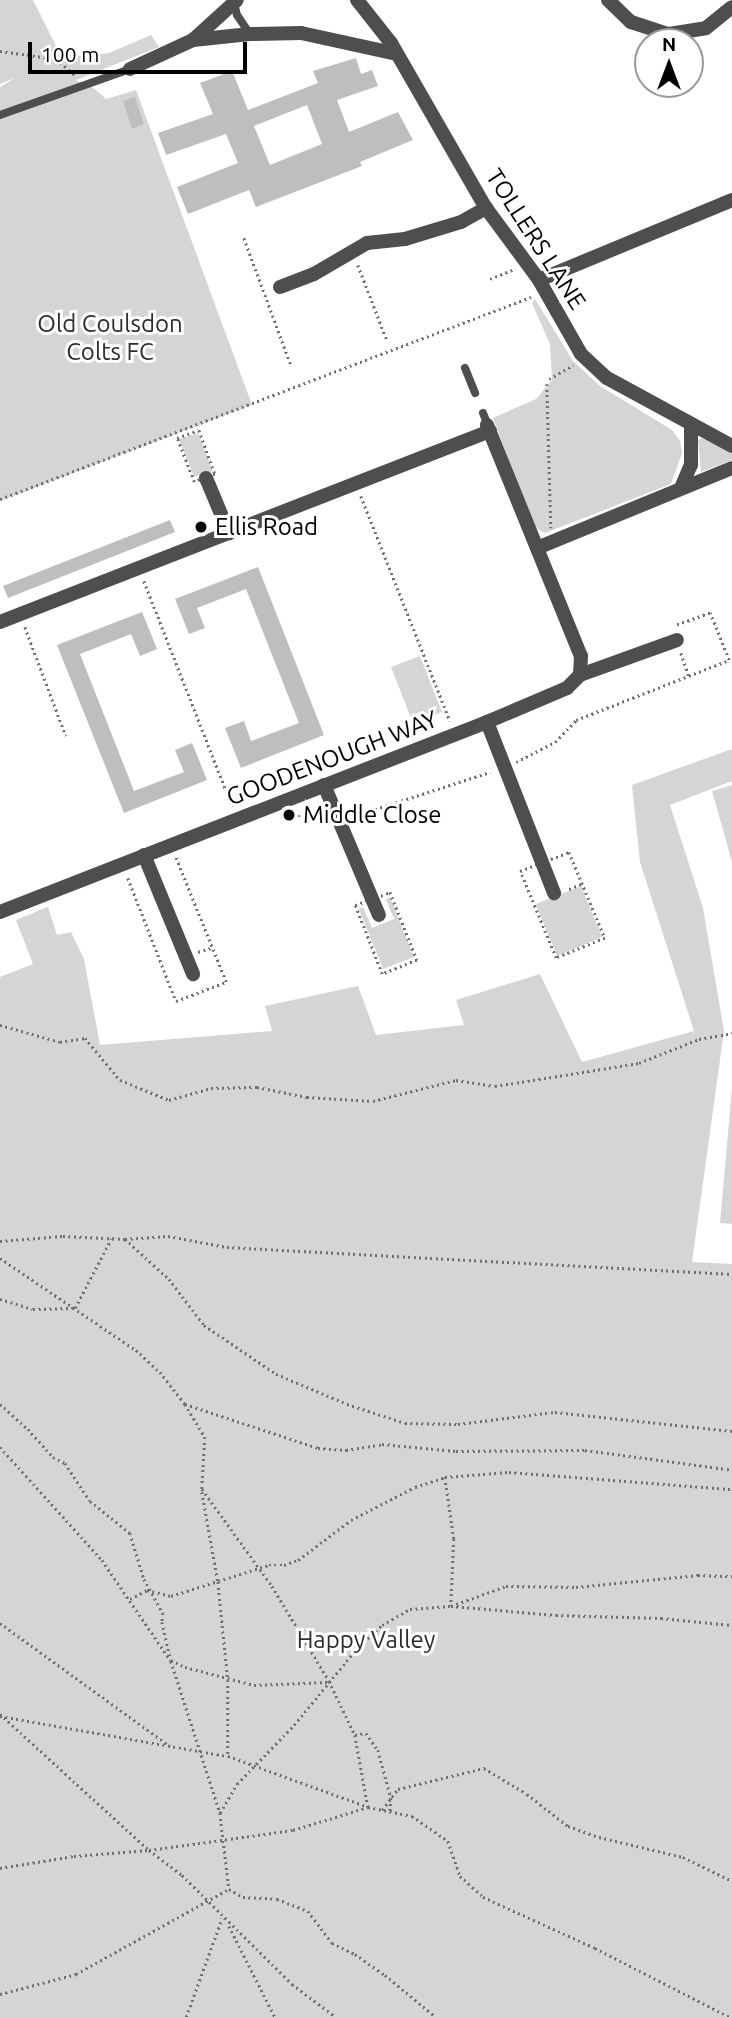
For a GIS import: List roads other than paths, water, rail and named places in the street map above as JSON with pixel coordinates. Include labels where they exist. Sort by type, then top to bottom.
[{"type":"street","name":"TOLLERS LANE","points":[[357,0],[397,54],[486,208],[539,280],[584,357],[607,378],[732,446]]},
{"type":"street","points":[[608,0],[631,22],[669,34],[706,28],[732,7]]},
{"type":"street","points":[[130,69],[193,40],[235,1]]},
{"type":"street","points":[[193,40],[250,34],[321,35],[397,54]]},
{"type":"street","points":[[539,280],[732,200]]},
{"type":"street","points":[[280,287],[314,274],[367,243],[405,239],[461,222],[486,208]]},
{"type":"street","points":[[0,622],[356,483],[487,422],[581,656],[580,675]]},
{"type":"street","points":[[681,488],[691,465],[691,424]]},
{"type":"street","points":[[537,548],[732,468]]},
{"type":"street","points":[[211,476],[229,533]]},
{"type":"street","name":"GOODENOUGH WAY","points":[[0,912],[487,722],[567,688],[580,675],[677,640]]},
{"type":"street","points":[[487,722],[554,893]]},
{"type":"street","points":[[324,785],[379,915]]},
{"type":"street","points":[[144,855],[193,974]]},
{"type":"lane","points":[[235,1],[237,15],[250,34]]},
{"type":"lane","points":[[0,115],[130,69]]},
{"type":"lane","points":[[466,368],[475,393]]},
{"type":"place","name":"Ellis Road","points":[[201,527]]},
{"type":"place","name":"Middle Close","points":[[289,815]]},
{"type":"park label","name":"Old Coulsdon Colts FC","points":[[110,338]]},
{"type":"park label","name":"Happy Valley","points":[[366,1640]]}]
